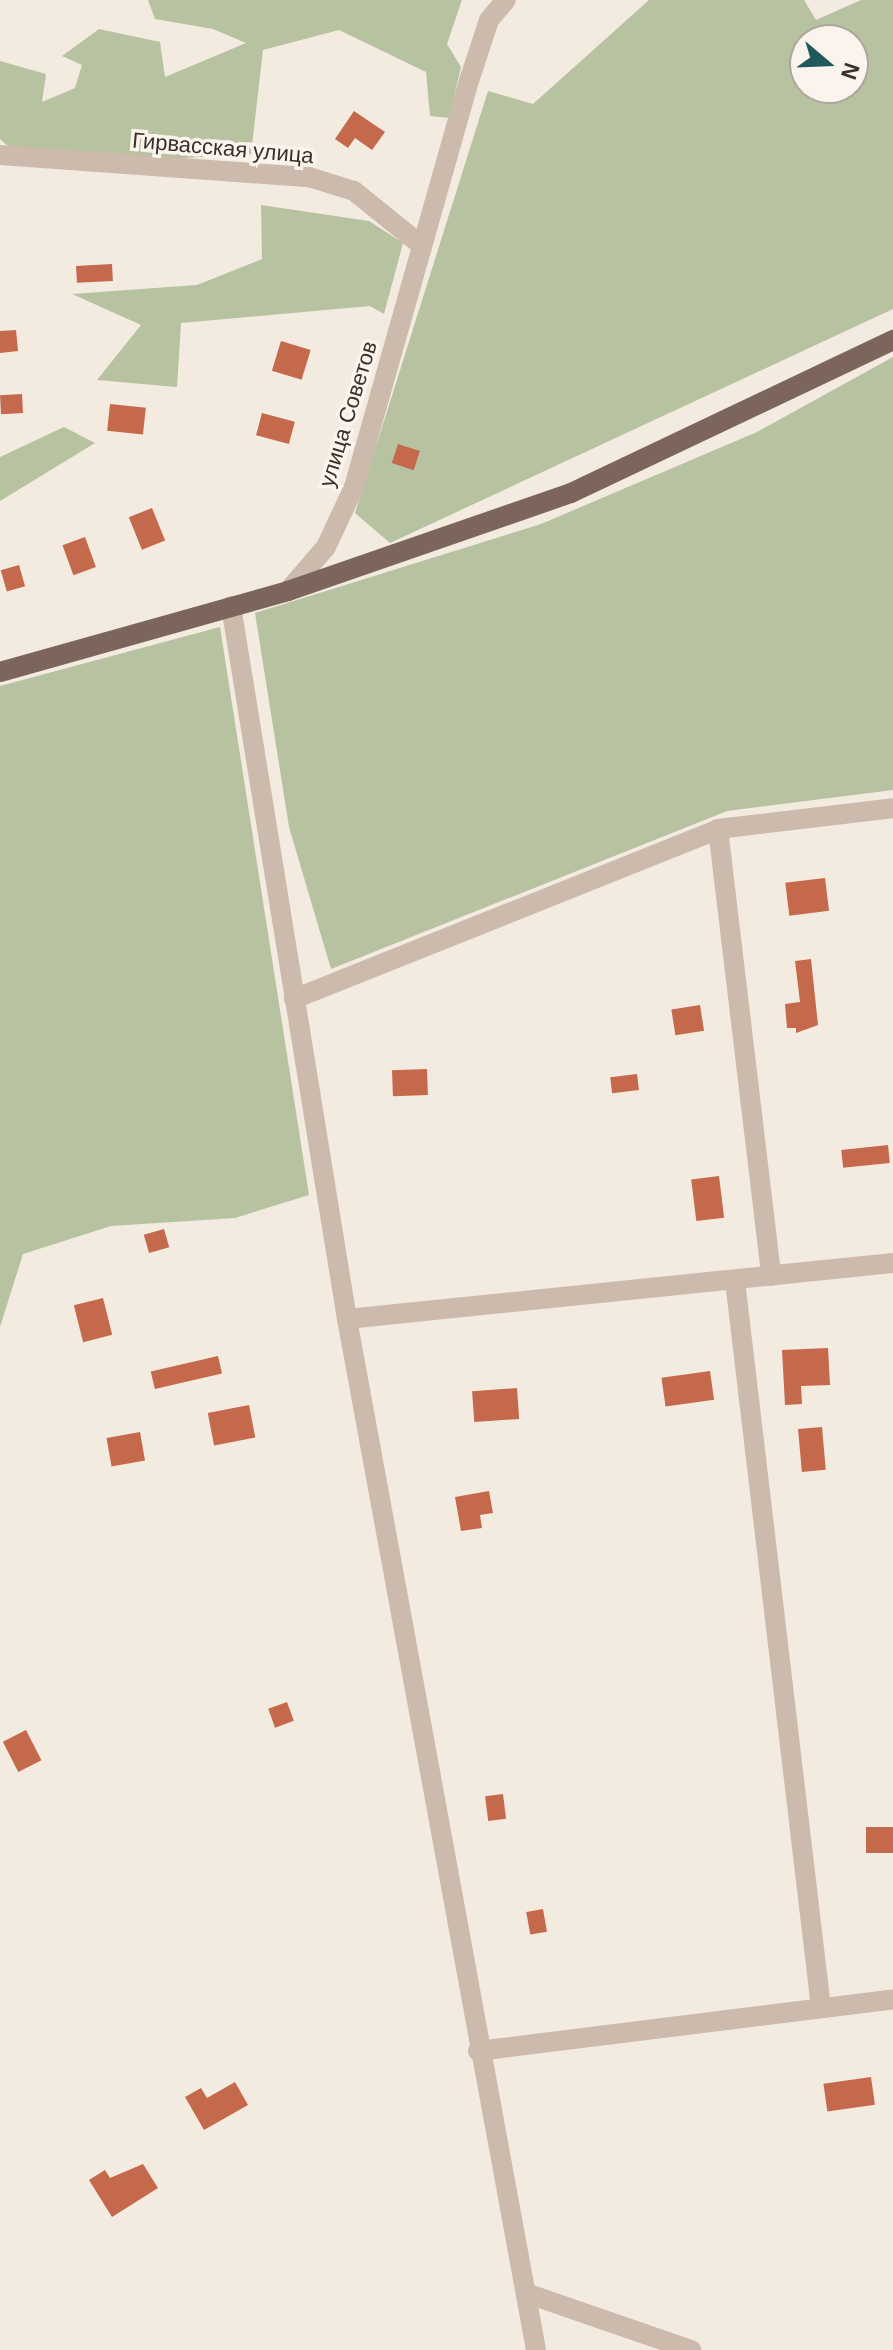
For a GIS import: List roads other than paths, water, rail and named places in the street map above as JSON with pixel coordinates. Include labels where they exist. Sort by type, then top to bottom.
[{"type":"main road","points":[[0,672],[288,591],[571,493],[893,340]]},
{"type":"street","name":"улица Советов","points":[[288,591],[326,547],[354,487],[421,245],[489,20],[506,0]]},
{"type":"street","name":"Гирвасская улица","points":[[0,155],[309,177],[354,191],[421,245]]},
{"type":"street","points":[[231,606],[347,1319],[478,2051],[536,2350]]},
{"type":"street","points":[[294,999],[718,829],[893,808]]},
{"type":"street","points":[[718,829],[771,1276]]},
{"type":"street","points":[[347,1319],[893,1263]]},
{"type":"street","points":[[735,1281],[821,2008]]},
{"type":"street","points":[[478,2051],[893,1999]]},
{"type":"street","points":[[526,2293],[691,2350]]}]
